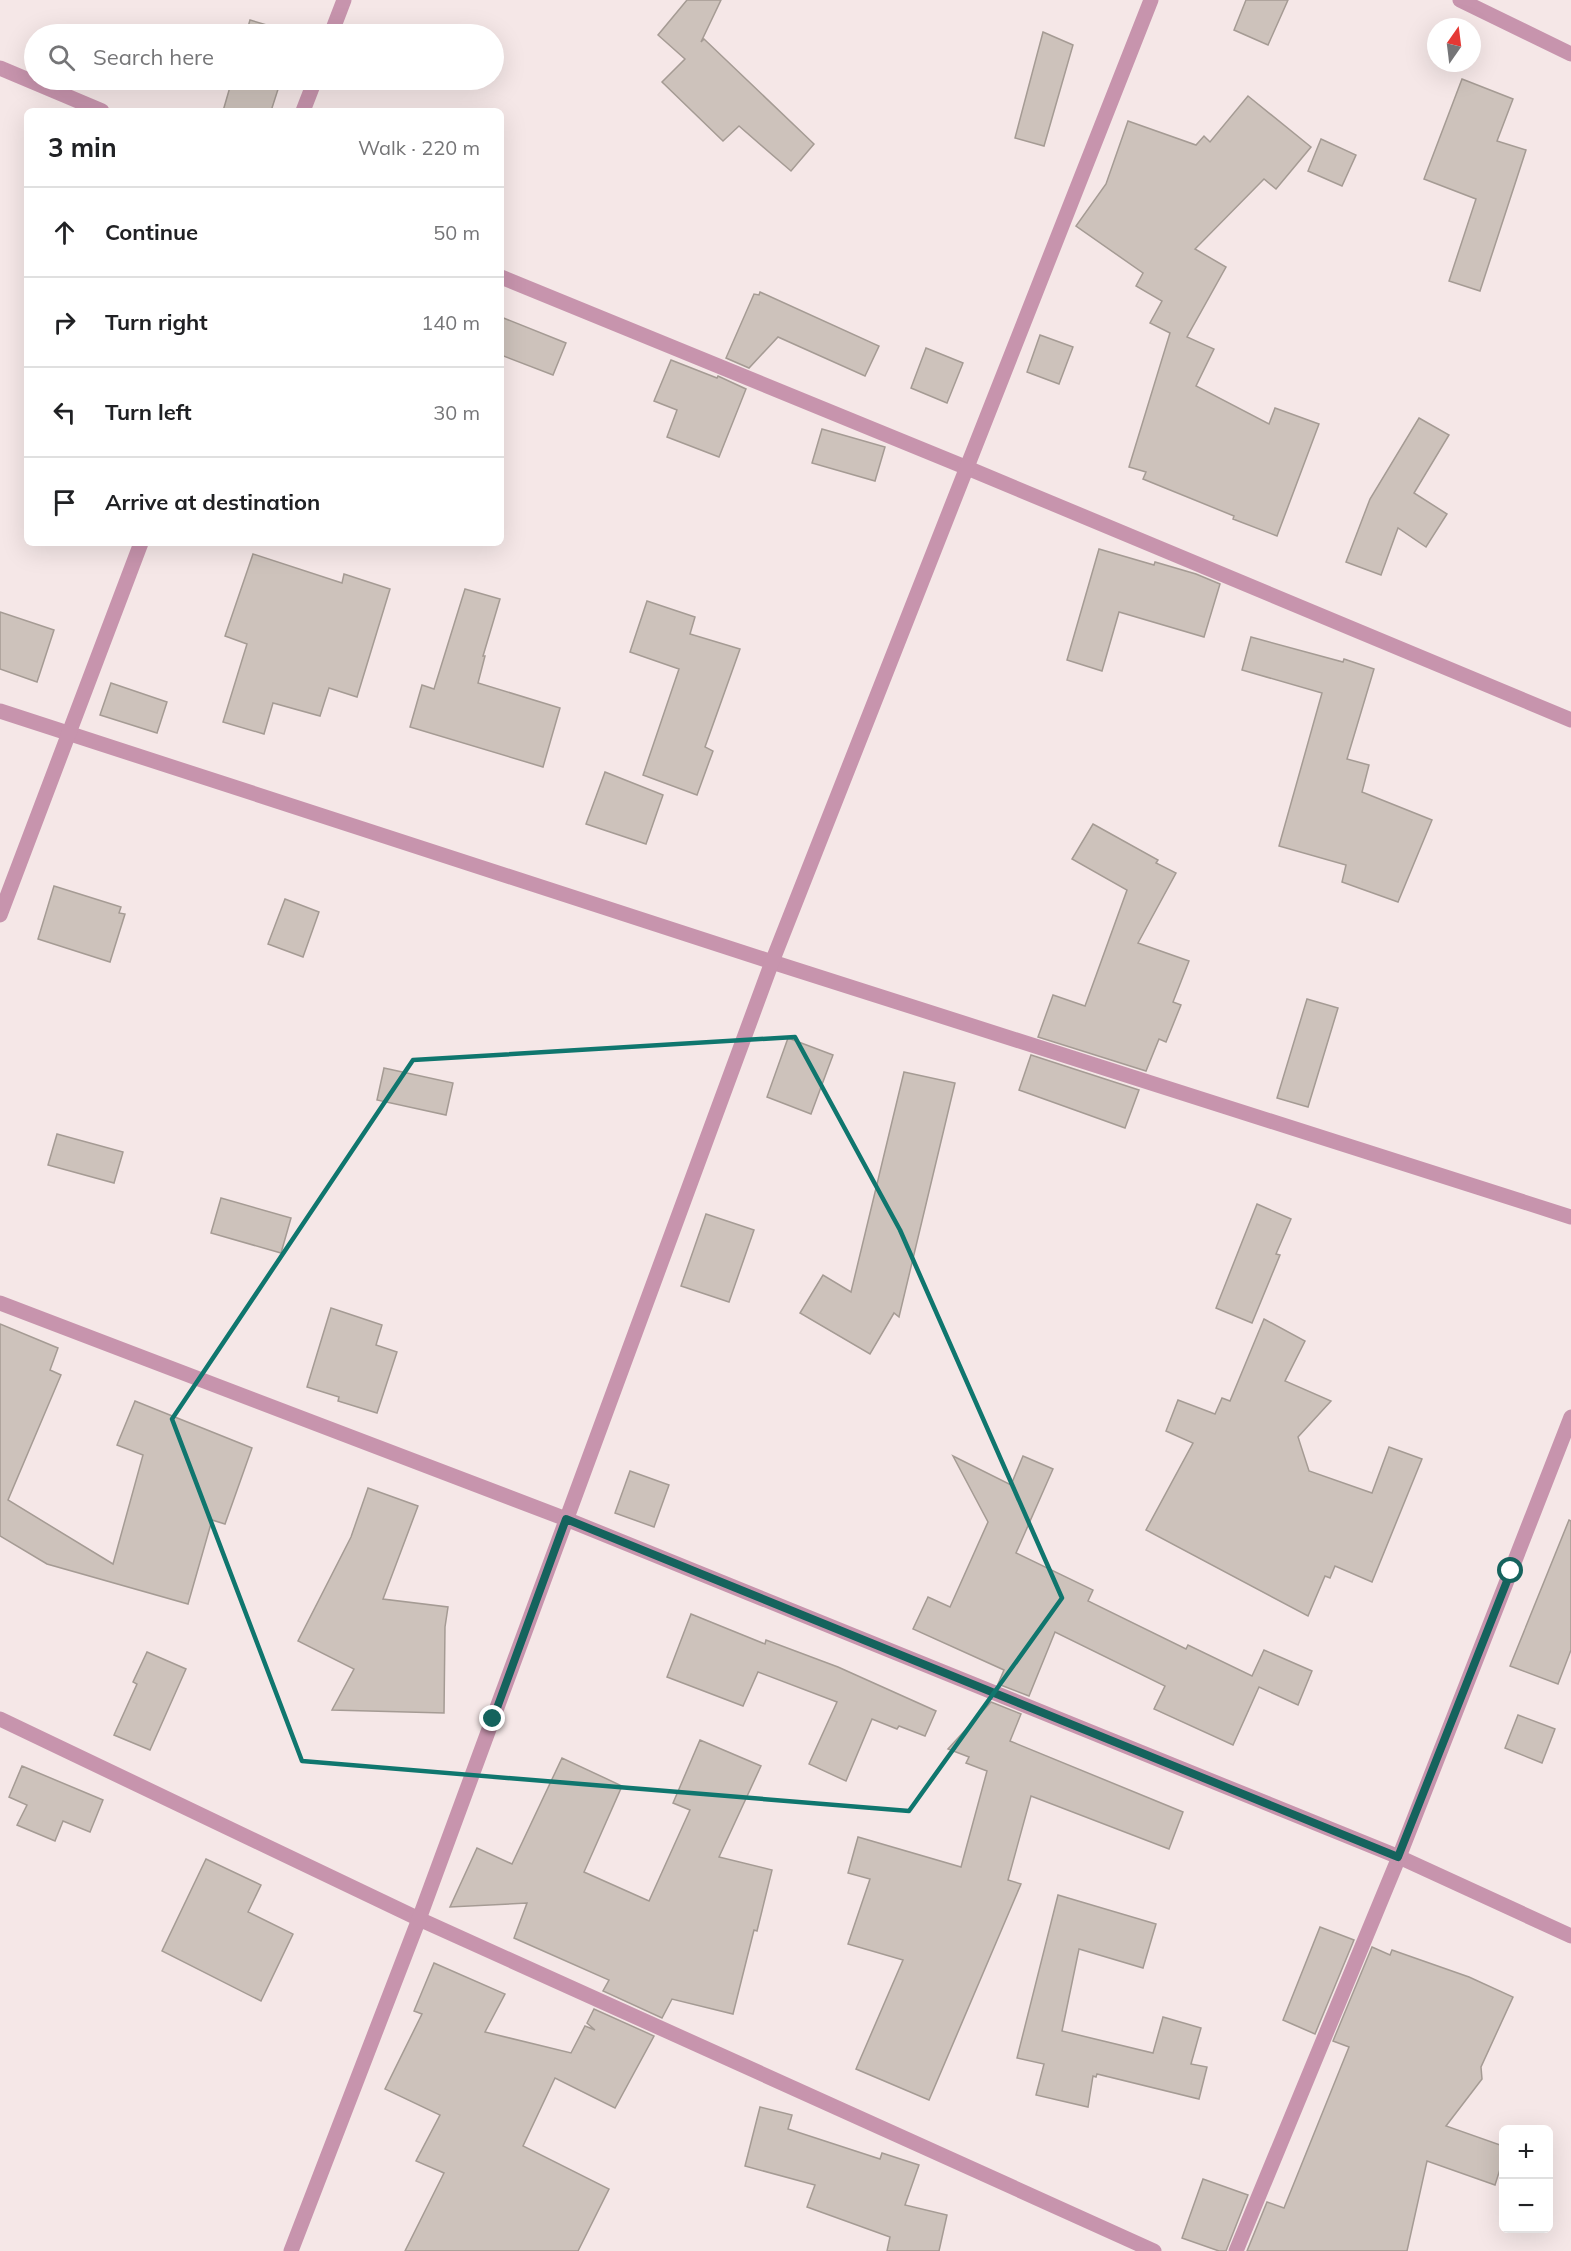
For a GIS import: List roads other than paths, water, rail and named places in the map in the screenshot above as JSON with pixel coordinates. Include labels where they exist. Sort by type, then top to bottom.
[{"type":"street","points":[[335,24],[344,0]]},
{"type":"street","points":[[291,2251],[419,1919],[772,962],[1151,0]]},
{"type":"street","points":[[1460,0],[1571,54]]},
{"type":"street","points":[[0,68],[24,78]]},
{"type":"street","points":[[52,90],[95,108]]},
{"type":"street","points":[[304,108],[311,90]]},
{"type":"street","points":[[504,278],[1571,720]]},
{"type":"street","points":[[0,915],[140,546]]},
{"type":"street","points":[[0,711],[772,962],[1571,1217]]},
{"type":"street","points":[[0,1303],[566,1519],[1398,1857],[1571,1936]]},
{"type":"street","points":[[1236,2251],[1398,1857],[1571,1417]]},
{"type":"street","points":[[0,1719],[419,1919],[1154,2251]]}]
